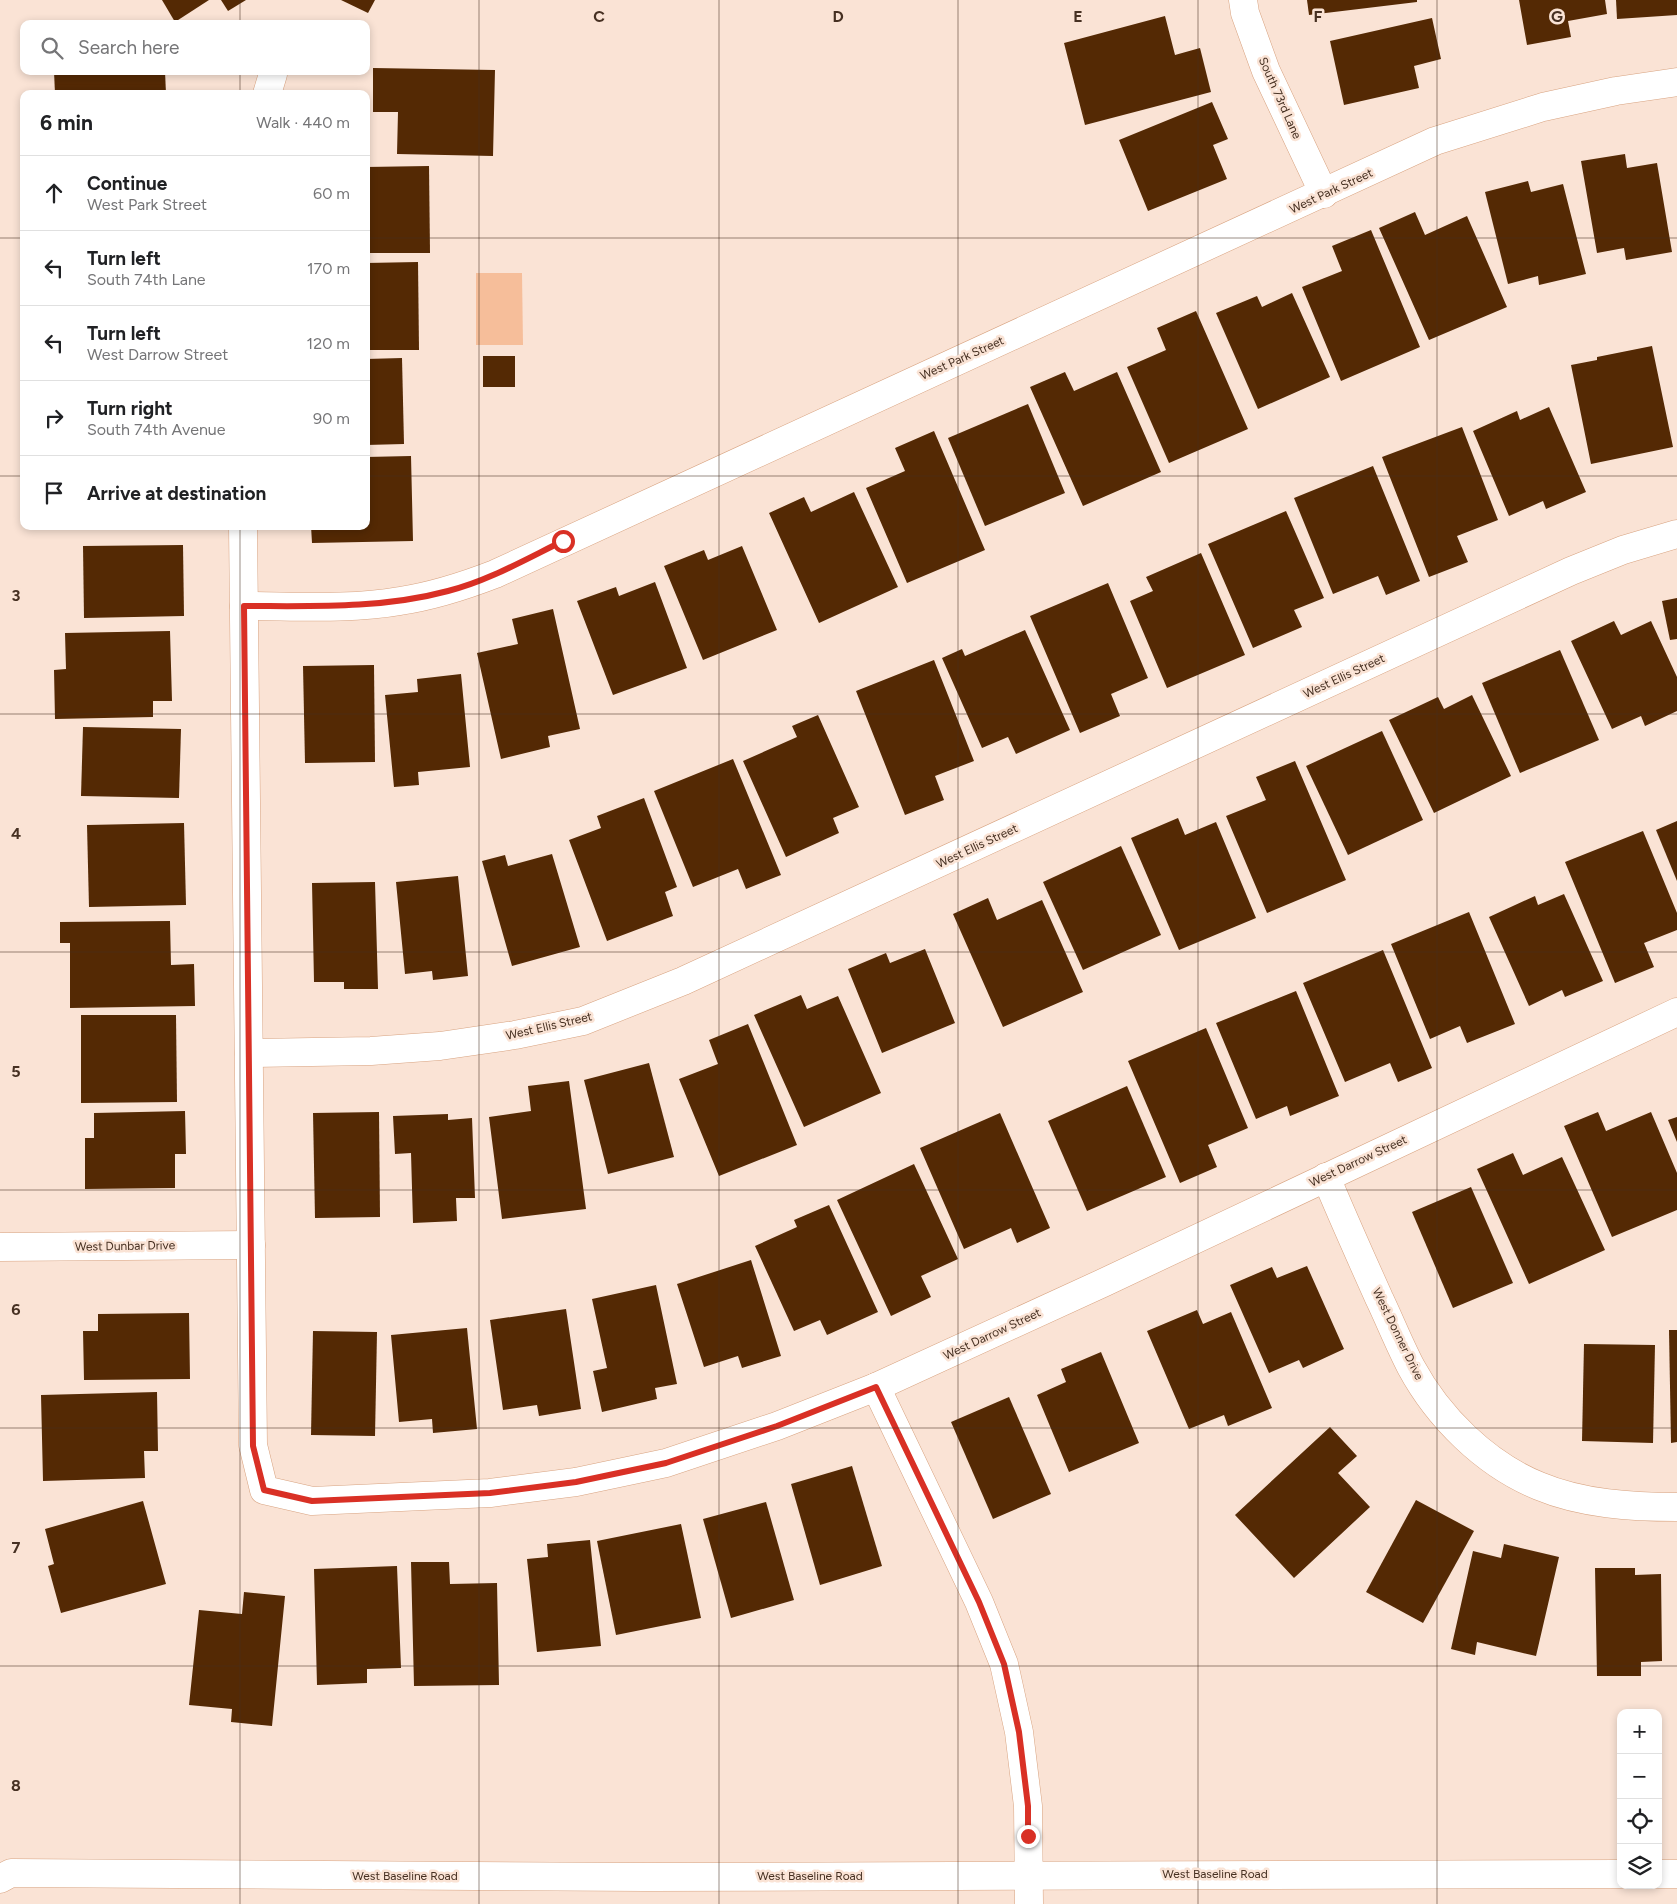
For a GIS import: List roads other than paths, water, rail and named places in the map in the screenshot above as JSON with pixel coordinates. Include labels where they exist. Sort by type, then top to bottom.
[{"type":"street","name":"South 73rd Lane","points":[[1243,0],[1245,13],[1266,71],[1324,194]]},
{"type":"street","name":"West Park Street","points":[[244,606],[345,606],[399,602],[449,591],[495,574],[1444,138],[1543,107],[1616,91],[1677,82]]},
{"type":"street","points":[[243,530],[251,1245]]},
{"type":"street","name":"West Ellis Street","points":[[249,1053],[371,1051],[440,1046],[515,1035],[583,1021],[683,981],[1571,572],[1623,550],[1677,534]]},
{"type":"street","name":"West Darrow Street","points":[[251,1245],[253,1446],[264,1490],[312,1501],[490,1493],[576,1482],[666,1463],[777,1426],[876,1387],[1105,1282],[1677,1012]]},
{"type":"street","name":"West Donner Drive","points":[[1326,1177],[1412,1368],[1438,1408],[1463,1436],[1501,1466],[1539,1486],[1577,1497],[1632,1506],[1677,1506]]},
{"type":"street","name":"West Dunbar Drive","points":[[0,1247],[251,1245]]},
{"type":"street","points":[[876,1387],[979,1602],[1004,1664],[1019,1732],[1028,1806],[1028,1904]]},
{"type":"street","name":"West Baseline Road","points":[[0,1879],[11,1872],[637,1877],[1028,1874],[1617,1874]]},
{"type":"street","points":[[1662,1874],[1677,1874]]}]
